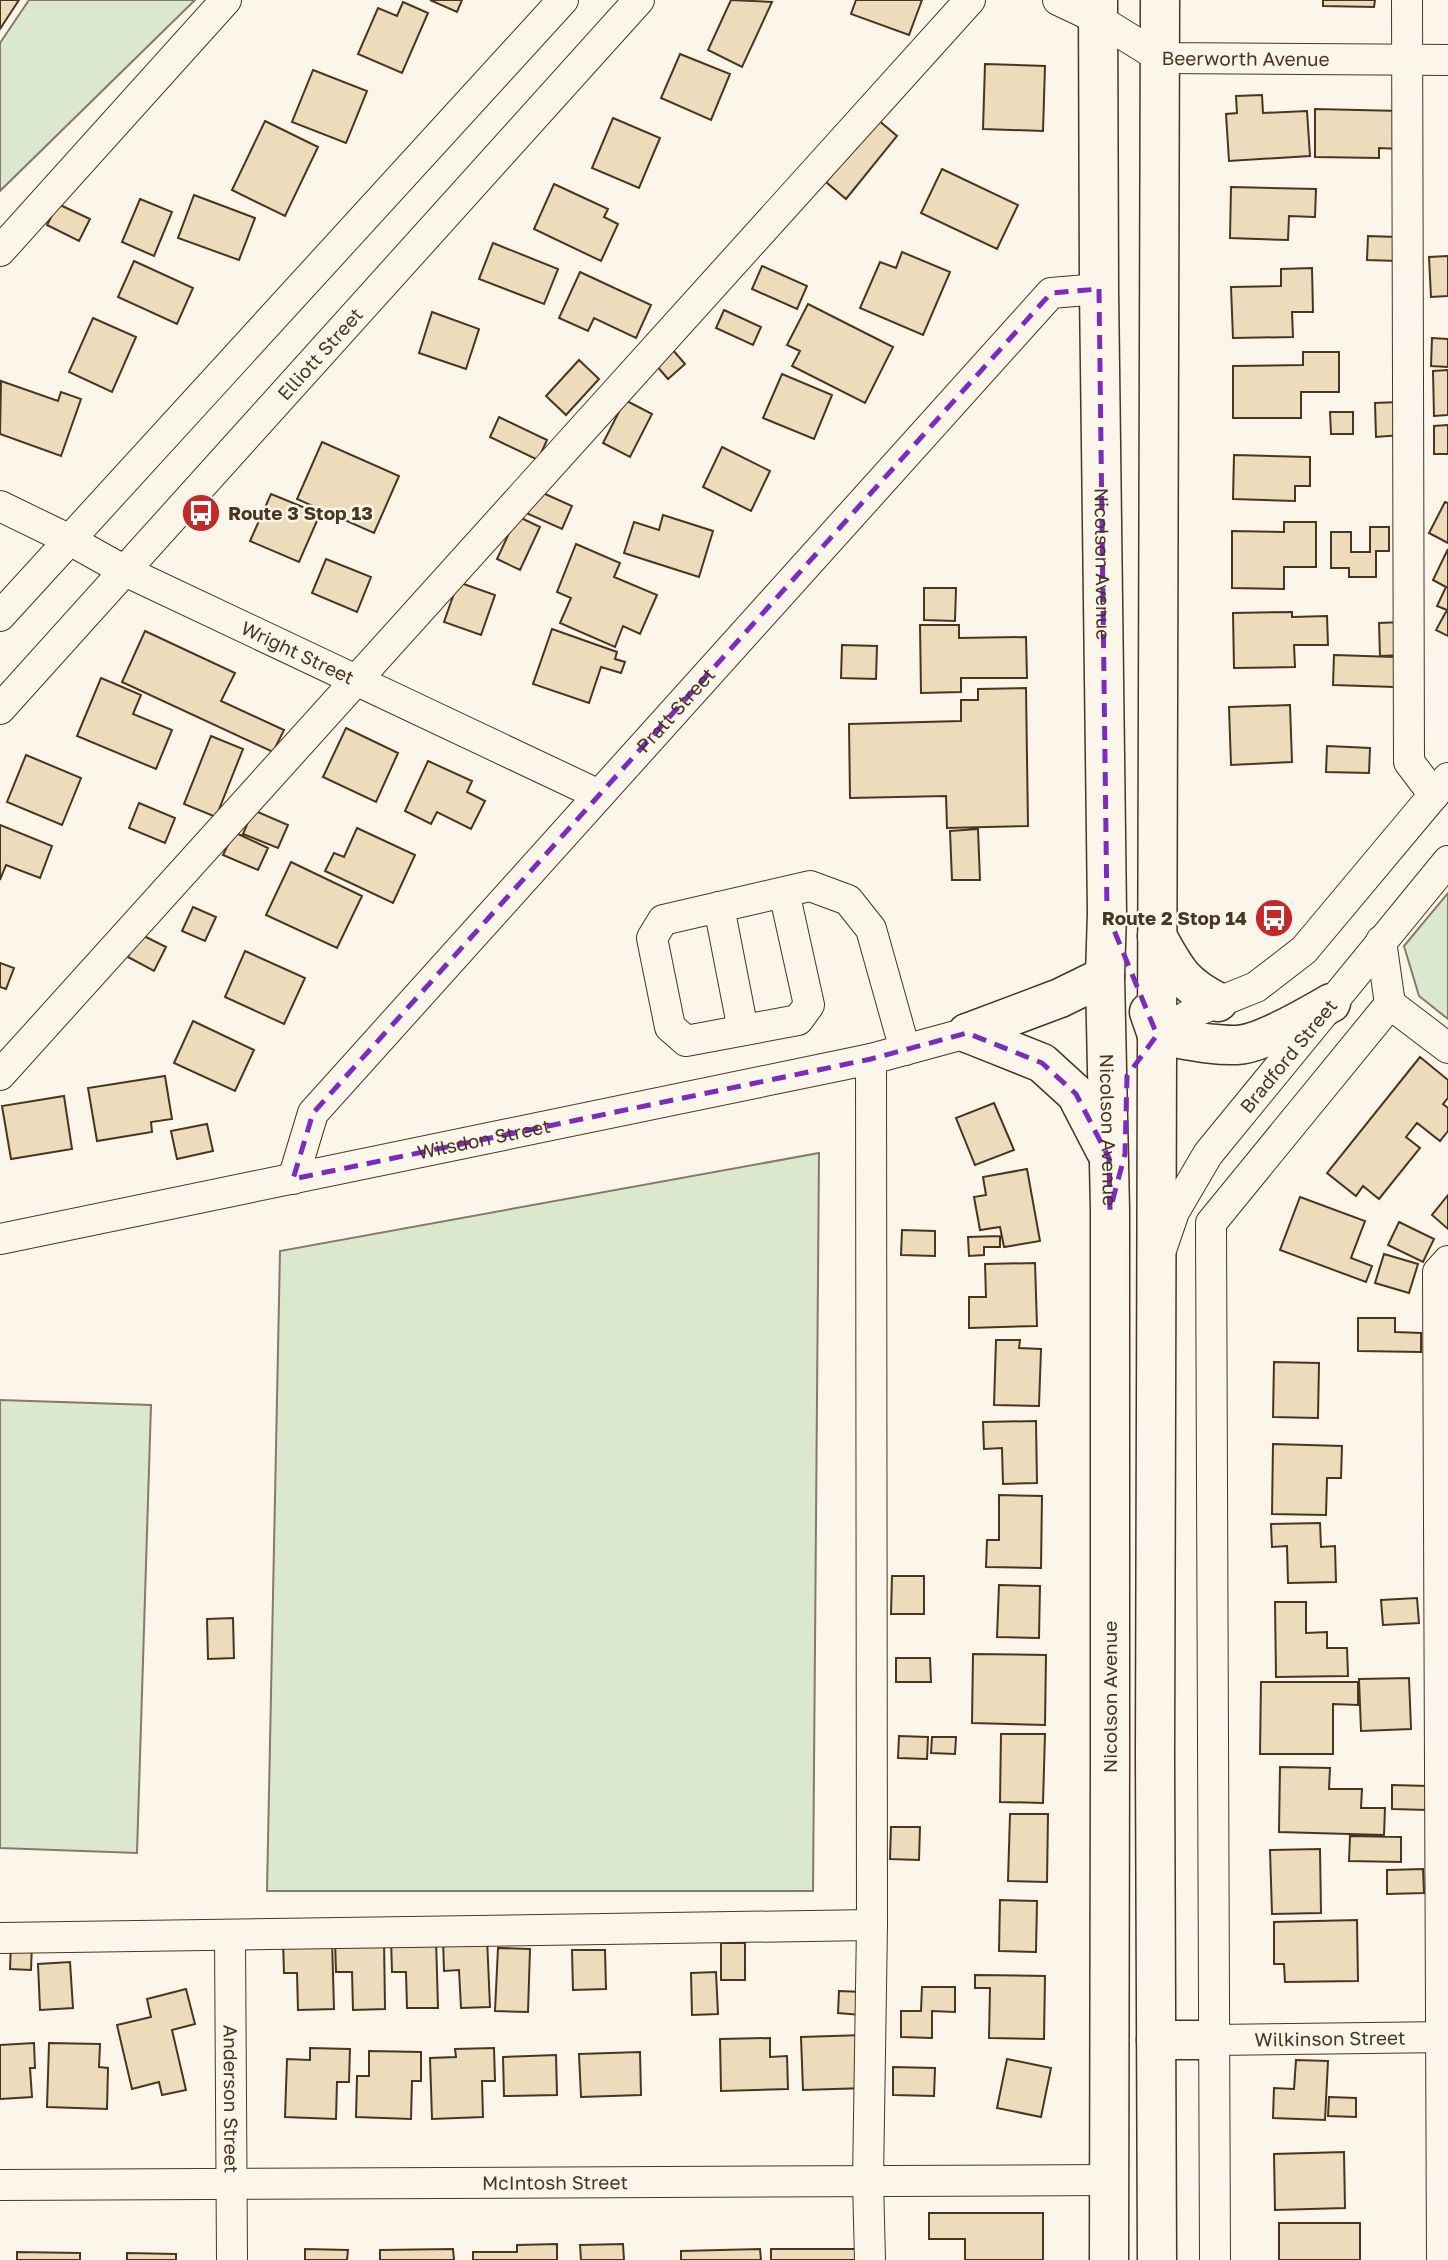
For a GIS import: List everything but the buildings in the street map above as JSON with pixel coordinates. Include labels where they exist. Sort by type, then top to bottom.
[{"type":"main road","points":[[1157,2260],[1155,1756],[1160,0]]},
{"type":"main road","name":"Nicolson Avenue","points":[[1098,9],[1107,913],[1105,976],[1110,1210],[1109,2260]]},
{"type":"main road","points":[[1102,560],[1159,560]]},
{"type":"main road","points":[[1107,913],[1144,996],[1157,1035]]},
{"type":"main road","points":[[1157,936],[1178,972],[1196,991],[1218,1002]]},
{"type":"main road","points":[[967,1033],[1060,998],[1105,976]]},
{"type":"main road","points":[[1157,1035],[1209,1044],[1240,1045],[1284,1029],[1331,1003]]},
{"type":"main road","points":[[967,1033],[1042,1063],[1076,1094],[1109,1158]]},
{"type":"main road","points":[[1110,1210],[1125,1154],[1127,1076],[1138,1054],[1157,1035]]},
{"type":"main road","points":[[1110,1757],[1155,1756]]},
{"type":"main road","points":[[1156,2040],[1213,2040]]},
{"type":"street","points":[[0,251],[226,0]]},
{"type":"street","points":[[0,616],[563,0]]},
{"type":"street","name":"Elliott Street","points":[[0,709],[639,0]]},
{"type":"street","points":[[0,1075],[970,0]]},
{"type":"street","name":"Beerworth Avenue","points":[[1058,0],[1098,9],[1161,58],[1448,60]]},
{"type":"street","points":[[1157,1035],[1194,1012],[1256,987],[1304,950],[1441,786],[1409,762],[1407,0]]},
{"type":"street","name":"Pratt Street","points":[[293,1179],[313,1113],[1051,293],[1099,289]]},
{"type":"street","name":"Wright Street","points":[[0,506],[125,571],[599,794]]},
{"type":"street","name":"Bradford Street","points":[[1156,1266],[1174,1212],[1208,1154],[1448,862]]},
{"type":"street","points":[[784,892],[809,1005],[798,1020],[685,1041],[670,1027],[652,938],[663,920],[719,907],[784,892],[810,886],[848,900],[871,929],[905,1050]]},
{"type":"street","points":[[719,907],[743,1030]]},
{"type":"street","points":[[1215,2260],[1211,1223],[1390,1004],[1381,941]]},
{"type":"street","points":[[1331,1003],[1390,1004],[1448,1048]]},
{"type":"street","name":"Wilsdon Street","points":[[0,1240],[871,1059],[967,1033]]},
{"type":"street","points":[[870,2260],[871,1059]]},
{"type":"street","points":[[1442,2260],[1444,2037],[1438,1272],[1448,1261]]},
{"type":"street","points":[[0,1938],[872,1925]]},
{"type":"street","name":"Anderson Street","points":[[230,1936],[232,2260]]},
{"type":"street","name":"Wilkinson Street","points":[[1213,2040],[1444,2037]]},
{"type":"street","name":"McIntosh Street","points":[[0,2185],[1108,2180]]},
{"type":"highlighted area","points":[[1099,289],[1107,913],[1157,1035],[1127,1076],[1125,1154],[1110,1210],[1109,1158],[1076,1094],[1042,1063],[967,1033],[871,1059],[293,1179],[313,1113],[1051,293]]},
{"type":"green space","points":[[29,0],[195,0],[0,191],[0,43]]},
{"type":"green space","points":[[1448,893],[1448,1019],[1419,996],[1404,946]]},
{"type":"green space","points":[[819,1153],[813,1891],[267,1891],[280,1251]]},
{"type":"green space","points":[[0,1400],[151,1405],[137,1853],[0,1848]]},
{"type":"place","name":"Route 3 Stop 13","points":[[201,513]]},
{"type":"place","name":"Route 2 Stop 14","points":[[1274,918]]}]
